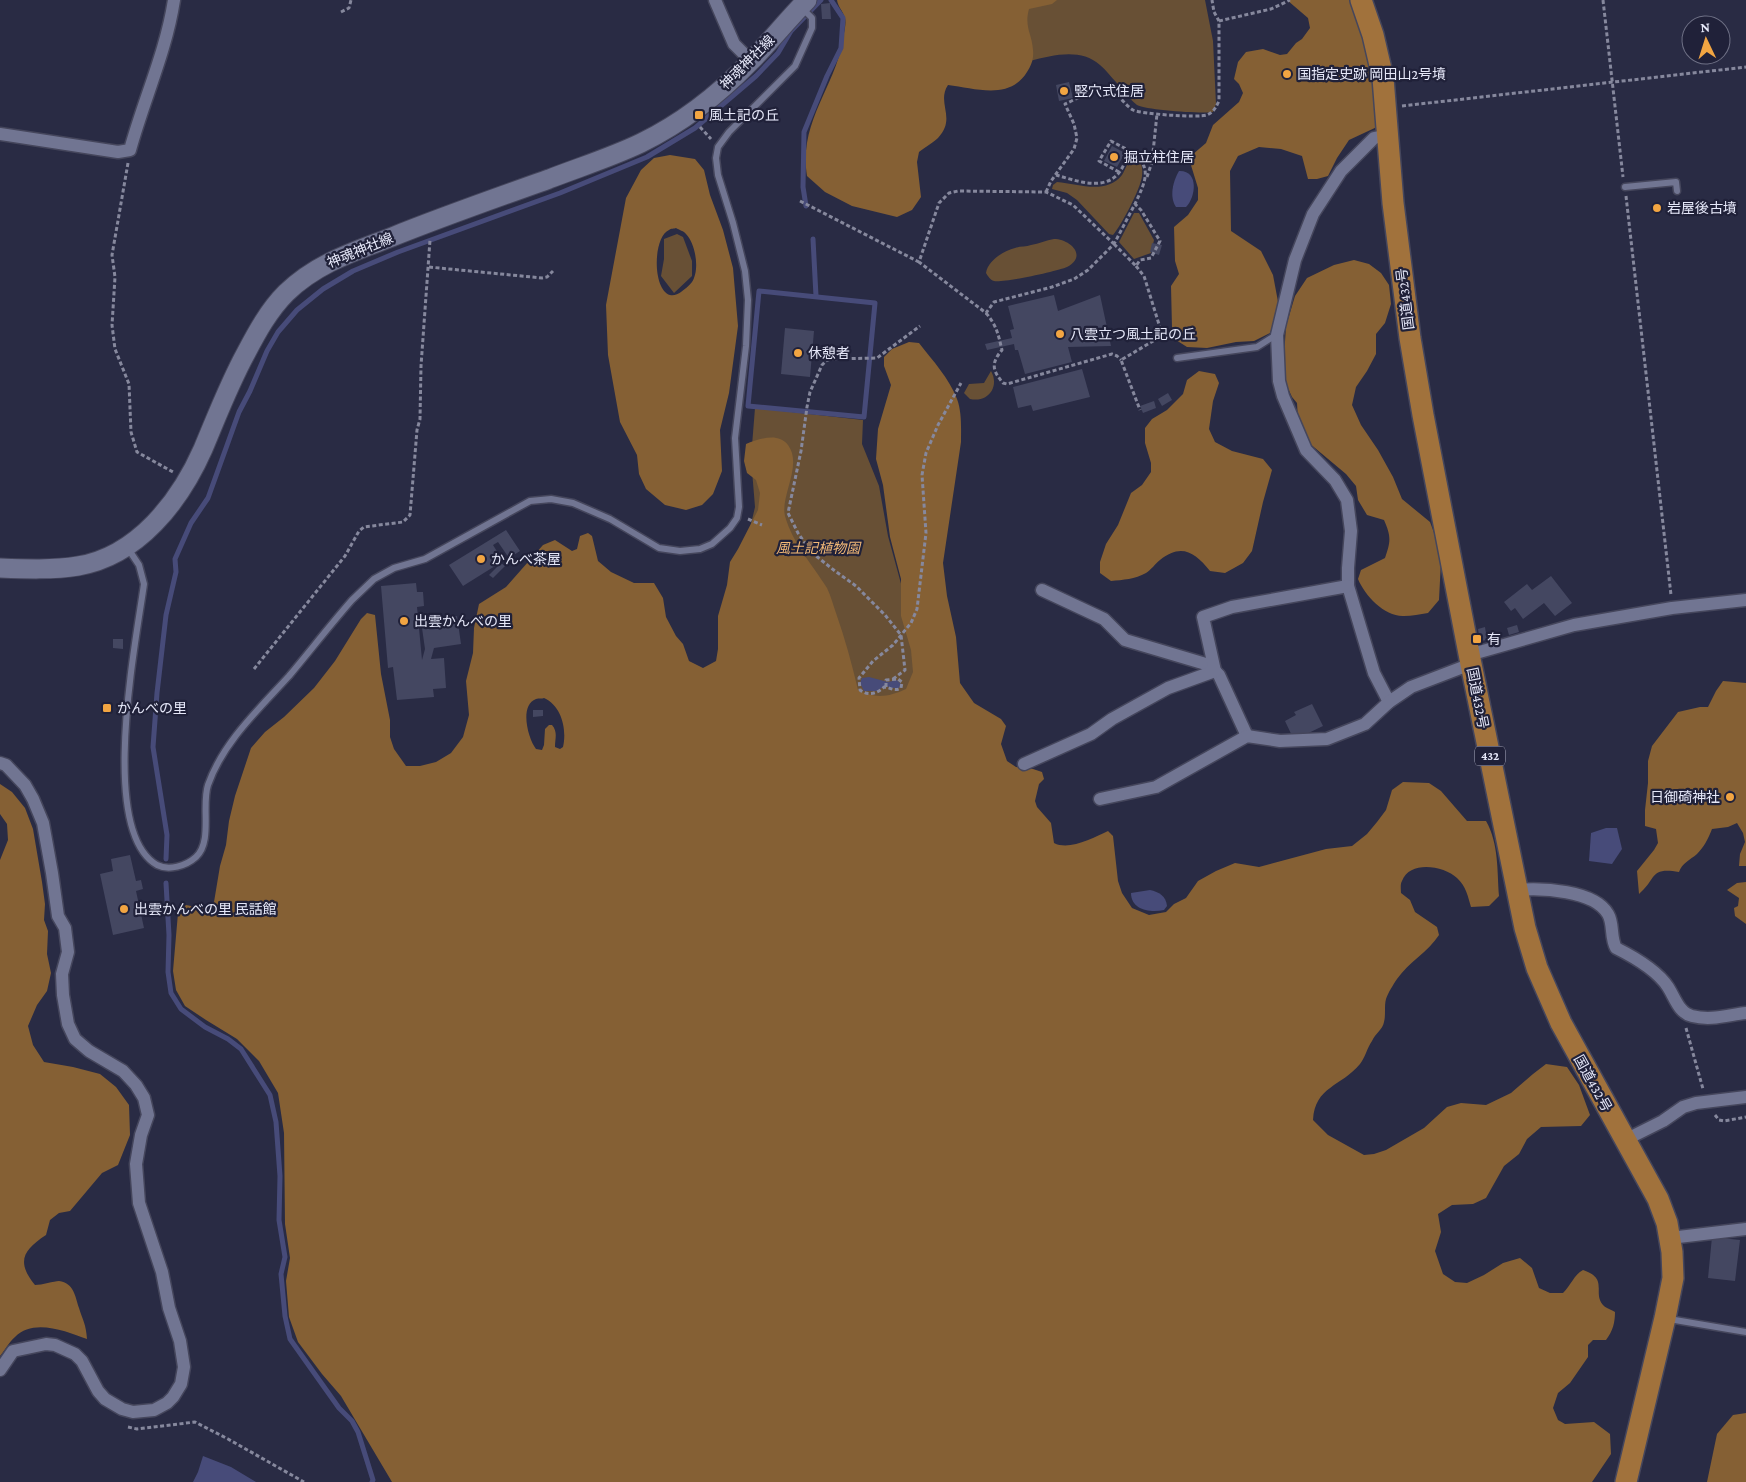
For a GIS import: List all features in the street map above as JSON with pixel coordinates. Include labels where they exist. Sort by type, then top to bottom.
[{"type":"highway","name":"国道432号","points":[[1361,0],[1373,35],[1383,78],[1394,203],[1410,338],[1470,660],[1525,928],[1537,968],[1561,1023],[1658,1199],[1667,1223],[1670,1238],[1673,1278],[1626,1482]]},
{"type":"main road","name":"神魂神社線","points":[[0,568],[80,566],[106,558],[127,547],[148,530],[187,480],[202,451],[231,380],[264,320],[285,294],[306,276],[324,264],[412,229],[600,160],[643,142],[689,114],[720,90],[751,61],[804,3]]},
{"type":"street","points":[[0,134],[118,152],[130,150],[139,118],[164,48],[174,0]]},
{"type":"street","points":[[715,0],[734,44],[751,61]]},
{"type":"street","points":[[1388,135],[1374,138],[1341,171],[1314,214],[1295,260],[1277,335],[1279,380],[1283,396],[1306,450],[1335,480],[1346,500],[1351,531],[1348,586],[1374,673],[1389,702]]},
{"type":"street","points":[[1215,671],[1203,617],[1232,607],[1348,586]]},
{"type":"street","points":[[1042,590],[1104,620],[1125,640],[1209,665],[1218,675],[1247,736]]},
{"type":"street","points":[[1100,799],[1156,787],[1247,736],[1280,741],[1327,738],[1364,724],[1389,702],[1411,688],[1470,660],[1574,625],[1672,608],[1746,600]]},
{"type":"street","points":[[1024,764],[1091,734],[1112,719],[1168,688],[1215,671]]},
{"type":"street","points":[[0,764],[6,765],[25,785],[33,799],[42,823],[58,916],[65,928],[68,952],[62,974],[63,995],[68,1024],[74,1039],[124,1071],[144,1098],[148,1115],[141,1135],[136,1164],[139,1203],[162,1272],[169,1308],[180,1341],[184,1367],[181,1384],[173,1397],[154,1410],[133,1412],[122,1410],[105,1399],[98,1391],[82,1361],[75,1354],[55,1345],[37,1345],[13,1351],[0,1370]]},
{"type":"street","points":[[1517,890],[1571,893],[1592,900],[1600,905],[1609,914],[1612,942],[1616,948],[1652,971],[1666,985],[1680,1009],[1690,1016],[1721,1018],[1746,1013]]},
{"type":"street","points":[[1625,1140],[1663,1121],[1683,1107],[1709,1101],[1746,1097]]},
{"type":"street","points":[[1670,1238],[1746,1229]]},
{"type":"lane","points":[[127,547],[139,565],[144,584],[127,708],[124,750],[125,790],[129,818],[135,837],[142,850],[155,864],[162,867],[179,867],[189,863],[197,856],[205,838],[205,811],[208,786],[223,752],[340,613],[374,578],[394,568],[425,559],[530,501],[551,500],[573,503],[610,519],[660,548],[680,551],[700,549],[712,544],[730,528],[737,518],[739,507],[735,438],[746,346],[748,300],[745,271],[718,175],[716,158],[718,147],[729,132],[795,66],[812,28],[812,18],[804,3]]},
{"type":"lane","points":[[1625,187],[1676,182],[1677,191]]},
{"type":"lane","points":[[1177,358],[1258,347],[1277,335]]},
{"type":"lane","points":[[1665,1318],[1746,1332]]},
{"type":"path","points":[[341,12],[349,8],[351,0]]},
{"type":"path","points":[[1046,192],[1051,181],[1074,149],[1077,138],[1074,124],[1065,104],[1092,92],[1106,89],[1111,90],[1136,111],[1206,116],[1215,110],[1219,101],[1219,21],[1214,12],[1212,0]]},
{"type":"path","points":[[1219,21],[1271,9],[1290,0]]},
{"type":"path","points":[[1603,0],[1672,608]]},
{"type":"path","points":[[1386,107],[1746,67]]},
{"type":"path","points":[[689,114],[718,147]]},
{"type":"path","points":[[986,313],[994,302],[1052,287],[1074,279],[1088,270],[1114,244],[1135,204],[1152,162],[1157,114]]},
{"type":"path","points":[[1119,172],[1099,161],[1111,141],[1140,158],[1146,178]]},
{"type":"path","points":[[130,150],[112,255],[115,277],[112,325],[114,349],[129,384],[131,432],[136,452],[187,480]]},
{"type":"path","points":[[1056,175],[1073,180],[1098,183],[1111,179],[1119,172],[1130,151]]},
{"type":"path","points":[[919,262],[939,203],[949,193],[958,191],[1046,192],[1073,205],[1144,276],[1162,334],[1121,360]]},
{"type":"path","points":[[800,201],[919,262],[986,313],[996,324],[1002,350],[995,358],[994,364],[998,377],[1003,383],[1007,384],[1112,354],[1121,360],[1140,410]]},
{"type":"path","points":[[1135,204],[1141,210],[1160,241],[1151,258],[1140,260],[1136,266]]},
{"type":"path","points":[[254,669],[345,556],[364,527],[403,522],[410,515],[417,430],[420,419],[421,366],[431,248]]},
{"type":"path","points":[[429,267],[542,278],[547,277],[553,271]]},
{"type":"path","points":[[893,679],[905,670],[901,635],[885,615],[856,586],[811,552],[798,533],[788,513],[802,451],[810,392],[826,361],[831,359],[877,358],[920,326]]},
{"type":"path","points":[[886,687],[878,693],[864,693],[860,690],[859,678],[873,661],[893,645],[911,623],[917,609],[926,534],[922,475],[926,453],[938,425],[961,383]]},
{"type":"path","points":[[748,519],[762,524]]},
{"type":"path","points":[[898,679],[902,682],[901,688],[894,690],[886,687],[886,680],[898,679]]},
{"type":"path","points":[[1685,1012],[1684,1021],[1704,1093],[1719,1120],[1724,1121],[1746,1117]]},
{"type":"path","points":[[188,1422],[202,1425],[304,1482]]},
{"type":"green space","points":[[1045,0],[1205,0],[1213,41],[1216,104],[1213,112],[1174,111],[1137,105],[1102,67],[1084,56],[1066,54],[1030,61],[1022,19],[1026,5]]},
{"type":"green space","points":[[1132,157],[1137,157],[1141,164],[1141,182],[1130,207],[1113,235],[1109,234],[1077,200],[1067,193],[1052,189],[1053,185],[1057,182],[1092,187],[1108,185],[1122,175]]},
{"type":"green space","points":[[1134,213],[1139,213],[1154,240],[1151,253],[1134,259],[1119,242]]},
{"type":"green space","points":[[677,234],[683,237],[692,261],[692,276],[674,293],[661,276],[664,259],[664,239]]},
{"type":"green space","points":[[1054,239],[1071,245],[1076,253],[1073,263],[1067,267],[1000,281],[991,280],[986,273],[993,260],[1006,251]]},
{"type":"green space","points":[[991,371],[994,383],[991,392],[982,399],[970,399],[964,393],[969,384],[984,383]]},
{"type":"green space","name":"風土記植物園","points":[[755,408],[863,420],[862,444],[879,486],[888,536],[903,591],[928,667],[896,707],[792,671],[744,554],[755,507],[751,458]]},
{"type":"shaded area","points":[[837,0],[1057,0],[1052,4],[1029,9],[1027,21],[1033,56],[1028,70],[1020,81],[1011,87],[1001,90],[980,90],[948,85],[944,98],[946,124],[943,131],[936,140],[919,152],[917,162],[921,197],[912,210],[897,217],[852,206],[825,192],[807,176],[806,156],[808,137],[840,52],[845,30],[845,18]]},
{"type":"shaded area","points":[[1287,0],[1355,0],[1375,77],[1379,126],[1349,140],[1328,176],[1317,179],[1308,179],[1302,156],[1281,149],[1259,147],[1238,156],[1230,171],[1231,231],[1261,251],[1273,275],[1279,307],[1270,333],[1254,341],[1236,342],[1207,348],[1187,347],[1176,340],[1172,328],[1171,286],[1179,274],[1175,261],[1174,227],[1188,215],[1198,200],[1198,188],[1190,162],[1192,155],[1206,143],[1213,125],[1239,102],[1243,93],[1239,84],[1234,79],[1238,62],[1246,52],[1263,49],[1280,55],[1287,54],[1310,28],[1308,18]]},
{"type":"shaded area","points":[[670,155],[695,159],[704,170],[733,268],[738,326],[729,393],[720,430],[722,471],[713,494],[702,505],[686,510],[665,505],[646,489],[639,474],[637,455],[620,422],[608,355],[606,305],[626,198],[641,170],[654,158]],"holes":[[[676,228],[685,233],[692,243],[696,267],[694,278],[690,284],[680,293],[670,295],[664,291],[660,283],[657,263],[660,242],[664,235],[671,229]]]},
{"type":"shaded area","points":[[1354,260],[1369,264],[1381,273],[1389,285],[1391,304],[1385,323],[1376,334],[1376,354],[1356,387],[1352,405],[1361,425],[1393,477],[1402,499],[1430,522],[1436,538],[1441,561],[1439,600],[1428,613],[1404,616],[1390,613],[1376,604],[1361,586],[1358,579],[1361,570],[1385,558],[1389,535],[1384,520],[1367,515],[1358,500],[1356,486],[1346,474],[1309,443],[1298,420],[1297,403],[1286,384],[1284,357],[1286,326],[1295,296],[1307,278],[1334,265]]},
{"type":"shaded area","points":[[909,342],[919,343],[950,384],[960,409],[961,442],[943,563],[947,596],[956,637],[960,683],[974,703],[1001,719],[1006,726],[1001,744],[1007,761],[1016,767],[1042,772],[1044,779],[1039,784],[1035,801],[1037,807],[1051,823],[1054,843],[1074,845],[1108,831],[1113,836],[1118,881],[1122,893],[1132,908],[1149,915],[1166,912],[1174,904],[1186,898],[1198,881],[1235,863],[1259,867],[1326,849],[1352,846],[1367,834],[1377,822],[1386,810],[1392,790],[1403,782],[1429,783],[1441,791],[1467,821],[1486,821],[1495,848],[1499,896],[1489,906],[1471,907],[1463,884],[1444,870],[1428,867],[1412,870],[1406,874],[1401,882],[1401,893],[1410,900],[1415,912],[1437,927],[1439,935],[1397,979],[1386,999],[1383,1025],[1373,1038],[1362,1062],[1353,1072],[1324,1093],[1315,1109],[1313,1120],[1328,1135],[1364,1155],[1374,1154],[1386,1150],[1424,1128],[1447,1107],[1461,1103],[1486,1105],[1511,1093],[1546,1064],[1567,1067],[1579,1085],[1590,1115],[1581,1126],[1541,1127],[1527,1139],[1519,1154],[1504,1166],[1486,1198],[1473,1204],[1452,1205],[1438,1214],[1441,1232],[1435,1251],[1443,1274],[1455,1282],[1467,1283],[1503,1263],[1520,1258],[1532,1268],[1539,1288],[1550,1293],[1563,1293],[1583,1270],[1596,1278],[1600,1301],[1605,1307],[1615,1312],[1613,1326],[1606,1340],[1593,1340],[1588,1345],[1588,1357],[1570,1383],[1558,1393],[1553,1408],[1558,1420],[1565,1424],[1594,1422],[1610,1434],[1611,1454],[1592,1482],[392,1482],[341,1396],[298,1342],[289,1317],[286,1281],[290,1258],[285,1224],[284,1133],[278,1093],[259,1061],[237,1039],[185,1006],[176,990],[173,971],[178,913],[186,905],[201,908],[214,902],[235,796],[251,748],[265,732],[284,717],[314,688],[335,661],[361,619],[367,613],[375,615],[381,674],[390,720],[390,737],[394,749],[406,766],[420,766],[436,762],[451,753],[463,737],[469,715],[466,681],[473,653],[474,628],[479,604],[506,587],[543,545],[555,540],[572,551],[577,549],[580,536],[588,533],[592,536],[598,561],[611,572],[634,583],[654,583],[663,598],[666,617],[676,636],[683,644],[689,661],[703,668],[716,661],[718,616],[727,585],[730,562],[758,510],[760,493],[756,480],[747,473],[744,461],[746,444],[768,438],[784,441],[792,453],[792,471],[785,499],[785,516],[798,545],[828,591],[851,661],[858,690],[870,695],[882,696],[906,689],[913,672],[911,650],[901,616],[901,579],[890,537],[883,485],[876,459],[878,429],[891,385],[884,366],[884,357],[892,349]],"holes":[[[544,698],[550,702],[562,719],[563,747],[560,749],[555,747],[555,730],[552,725],[549,725],[545,729],[542,750],[536,749],[528,730],[526,715],[528,708],[531,702],[536,699]]]},
{"type":"shaded area","points":[[1199,371],[1215,374],[1219,383],[1213,401],[1209,429],[1215,442],[1232,451],[1263,459],[1272,470],[1252,551],[1243,563],[1225,573],[1210,571],[1199,559],[1187,552],[1181,551],[1168,555],[1142,575],[1111,581],[1100,573],[1100,562],[1106,544],[1118,525],[1131,493],[1142,485],[1151,472],[1151,463],[1145,443],[1145,428],[1152,419],[1167,410],[1183,394],[1187,380]]},
{"type":"shaded area","points":[[1723,681],[1746,683],[1746,866],[1739,866],[1740,854],[1745,842],[1743,833],[1737,823],[1728,827],[1712,829],[1702,849],[1684,864],[1679,872],[1663,871],[1658,873],[1639,894],[1637,871],[1658,843],[1656,829],[1645,826],[1648,761],[1652,746],[1678,712],[1708,707]]},
{"type":"shaded area","points":[[0,784],[12,792],[25,808],[33,829],[45,904],[44,920],[48,931],[47,954],[51,973],[47,991],[37,1005],[28,1026],[33,1045],[44,1062],[100,1074],[116,1087],[129,1105],[130,1135],[118,1165],[102,1173],[70,1211],[59,1213],[50,1220],[46,1235],[27,1251],[25,1257],[25,1270],[35,1285],[59,1281],[71,1287],[84,1323],[87,1339],[50,1328],[31,1328],[22,1331],[15,1337],[0,1356],[0,860],[8,840],[7,824],[0,814]]},
{"type":"shaded area","points":[[1746,882],[1746,924],[1735,916],[1734,908],[1738,906],[1739,898],[1727,890],[1737,883]]},
{"type":"shaded area","points":[[1746,1413],[1746,1482],[1707,1482],[1717,1434],[1733,1415]]},
{"type":"water","points":[[1179,171],[1185,172],[1193,179],[1192,197],[1186,207],[1176,207],[1172,194]]},
{"type":"water","points":[[869,677],[888,682],[897,680],[901,684],[899,688],[887,686],[877,691],[864,691],[860,683],[862,678]]},
{"type":"water","points":[[1606,828],[1617,828],[1622,849],[1612,864],[1589,861],[1591,833]]},
{"type":"water","points":[[1150,890],[1164,897],[1167,906],[1164,910],[1142,909],[1134,903],[1131,893]]},
{"type":"water","points":[[203,1456],[231,1467],[256,1482],[193,1482]]},
{"type":"building","points":[[830,3],[831,19],[822,19],[821,4]]},
{"type":"building","name":"竪穴式住居","points":[[1069,82],[1073,98],[1059,101],[1056,85]]},
{"type":"building","name":"掘立柱住居","points":[[1112,146],[1125,153],[1117,167],[1104,161]]},
{"type":"building","points":[[1152,243],[1162,245],[1159,255],[1150,252]]},
{"type":"building","name":"八雲立つ風土記の丘","points":[[1054,295],[1058,311],[1100,295],[1111,346],[1068,347],[1072,362],[1025,374],[1018,350],[1015,350],[1014,344],[987,350],[985,344],[1012,338],[1010,330],[1014,329],[1008,306]]},
{"type":"building","name":"休憩者","points":[[785,328],[814,331],[810,377],[781,374]]},
{"type":"building","name":"八雲立つ風土記の丘","points":[[1082,369],[1090,397],[1033,411],[1031,405],[1018,408],[1013,387]]},
{"type":"building","points":[[1168,393],[1172,400],[1162,406],[1158,399]]},
{"type":"building","points":[[1154,401],[1156,408],[1143,413],[1140,406]]},
{"type":"building","name":"かんべ茶屋","points":[[506,530],[520,551],[509,558],[498,542],[493,545],[503,561],[463,586],[449,565]]},
{"type":"building","points":[[501,563],[505,566],[493,578],[489,575]]},
{"type":"building","points":[[1551,576],[1572,603],[1555,616],[1544,603],[1523,619],[1515,608],[1511,611],[1504,602],[1527,584],[1532,590]]},
{"type":"building","points":[[416,583],[417,592],[423,592],[424,606],[417,607],[422,660],[425,649],[421,621],[457,616],[461,644],[434,648],[431,659],[444,658],[446,688],[433,689],[434,697],[397,700],[393,667],[388,668],[381,586]]},
{"type":"building","points":[[1517,625],[1519,632],[1509,635],[1507,628]]},
{"type":"building","points":[[1485,627],[1487,640],[1480,641],[1478,629]]},
{"type":"building","points":[[113,639],[123,639],[123,649],[113,648]]},
{"type":"building","points":[[1312,704],[1323,726],[1294,740],[1285,721],[1296,715],[1294,712]]},
{"type":"building","points":[[533,710],[543,710],[543,716],[533,717]]},
{"type":"building","name":"日御碕神社","points":[[1729,790],[1735,793],[1731,803],[1724,800]]},
{"type":"building","name":"出雲かんべの里 民話館","points":[[130,855],[136,881],[141,880],[143,889],[136,891],[144,928],[113,935],[100,874],[113,871],[111,859]]},
{"type":"building","points":[[1712,1237],[1740,1240],[1735,1281],[1708,1278]]},
{"type":"waterway","points":[[166,859],[167,835],[153,747],[166,615],[176,572],[175,559],[191,523],[208,498],[239,412],[267,351],[278,332],[297,310],[323,289],[353,271],[398,252],[560,193],[647,157],[695,128],[756,76],[778,53],[791,31],[821,0]]},
{"type":"waterway","points":[[806,206],[803,187],[804,132],[827,76],[841,48],[843,18],[831,0]]},
{"type":"waterway","points":[[813,239],[816,296]]},
{"type":"waterway","points":[[759,291],[875,303],[864,417],[748,406],[759,291]]},
{"type":"waterway","points":[[166,883],[169,935],[168,972],[171,993],[181,1009],[205,1027],[228,1039],[241,1049],[270,1095],[276,1122],[280,1176],[279,1220],[285,1257],[281,1274],[285,1316],[290,1339],[339,1408],[352,1421],[358,1432],[373,1480],[372,1482]]},
{"type":"place","name":"国指定史跡 岡田山2号墳","points":[[1287,74]]},
{"type":"place","name":"竪穴式住居","points":[[1064,91]]},
{"type":"place","name":"風土記の丘","points":[[699,115]]},
{"type":"place","name":"掘立柱住居","points":[[1114,157]]},
{"type":"place","name":"岩屋後古墳","points":[[1657,208]]},
{"type":"place","name":"八雲立つ風土記の丘","points":[[1060,334]]},
{"type":"place","name":"休憩者","points":[[798,353]]},
{"type":"place","name":"かんべ茶屋","points":[[481,559]]},
{"type":"place","name":"出雲かんべの里","points":[[404,621]]},
{"type":"place","name":"有","points":[[1477,639]]},
{"type":"place","name":"かんべの里","points":[[107,708]]},
{"type":"place","name":"日御碕神社","points":[[1730,797]]},
{"type":"place","name":"出雲かんべの里 民話館","points":[[124,909]]}]
